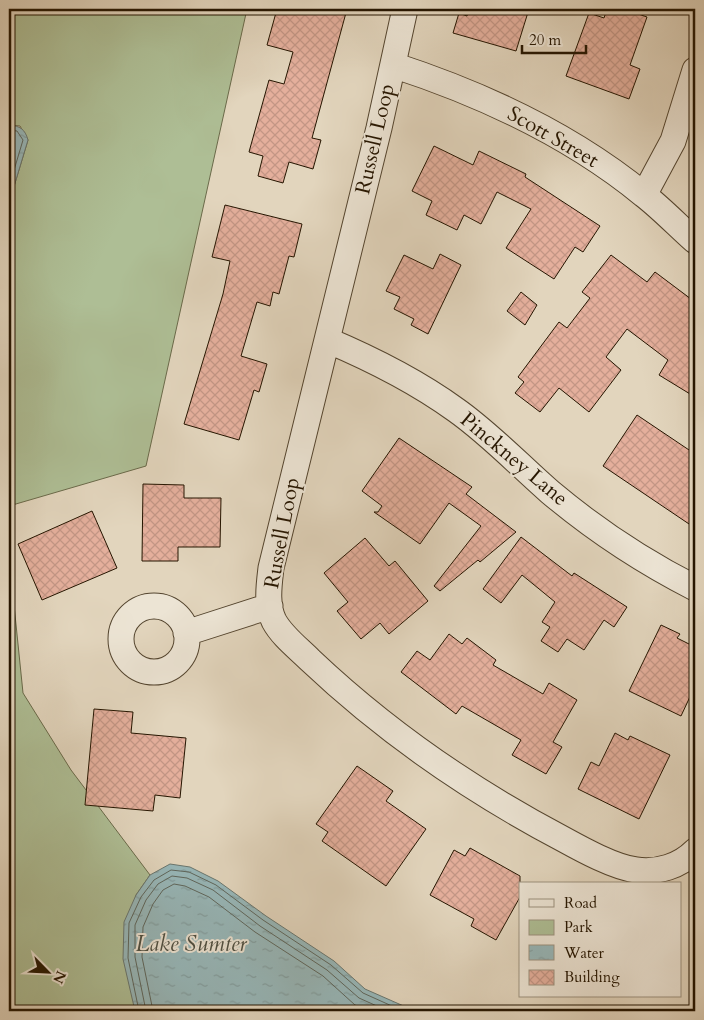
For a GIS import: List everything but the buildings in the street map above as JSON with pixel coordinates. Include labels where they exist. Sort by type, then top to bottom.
[{"type":"street","name":"Russell Loop","points":[[404,9],[271,568],[270,606],[274,620],[284,634],[333,680],[396,733],[517,815],[576,846],[634,870],[666,868],[679,862],[695,850]]},
{"type":"street","name":"Scott Street","points":[[392,65],[481,97],[566,141],[644,195],[695,241]]},
{"type":"street","points":[[644,195],[673,141],[695,70]]},
{"type":"street","name":"Pinckney Lane","points":[[326,340],[368,358],[432,393],[479,427],[552,493],[591,522],[634,553],[695,588]]},
{"type":"street","points":[[186,634],[270,606]]},
{"type":"green space","points":[[9,9],[247,9],[146,466],[9,506],[9,203],[28,140],[20,126],[9,125]]},
{"type":"green space","points":[[9,556],[23,693],[71,770],[150,875],[136,895],[135,1011],[9,1011]]},
{"type":"water","points":[[9,125],[22,129],[28,140],[9,203]]},
{"type":"water","name":"Lake Sumter","points":[[170,864],[190,867],[218,881],[266,916],[334,961],[365,989],[415,1011],[135,1011],[123,959],[124,922],[136,895],[150,875]]}]
